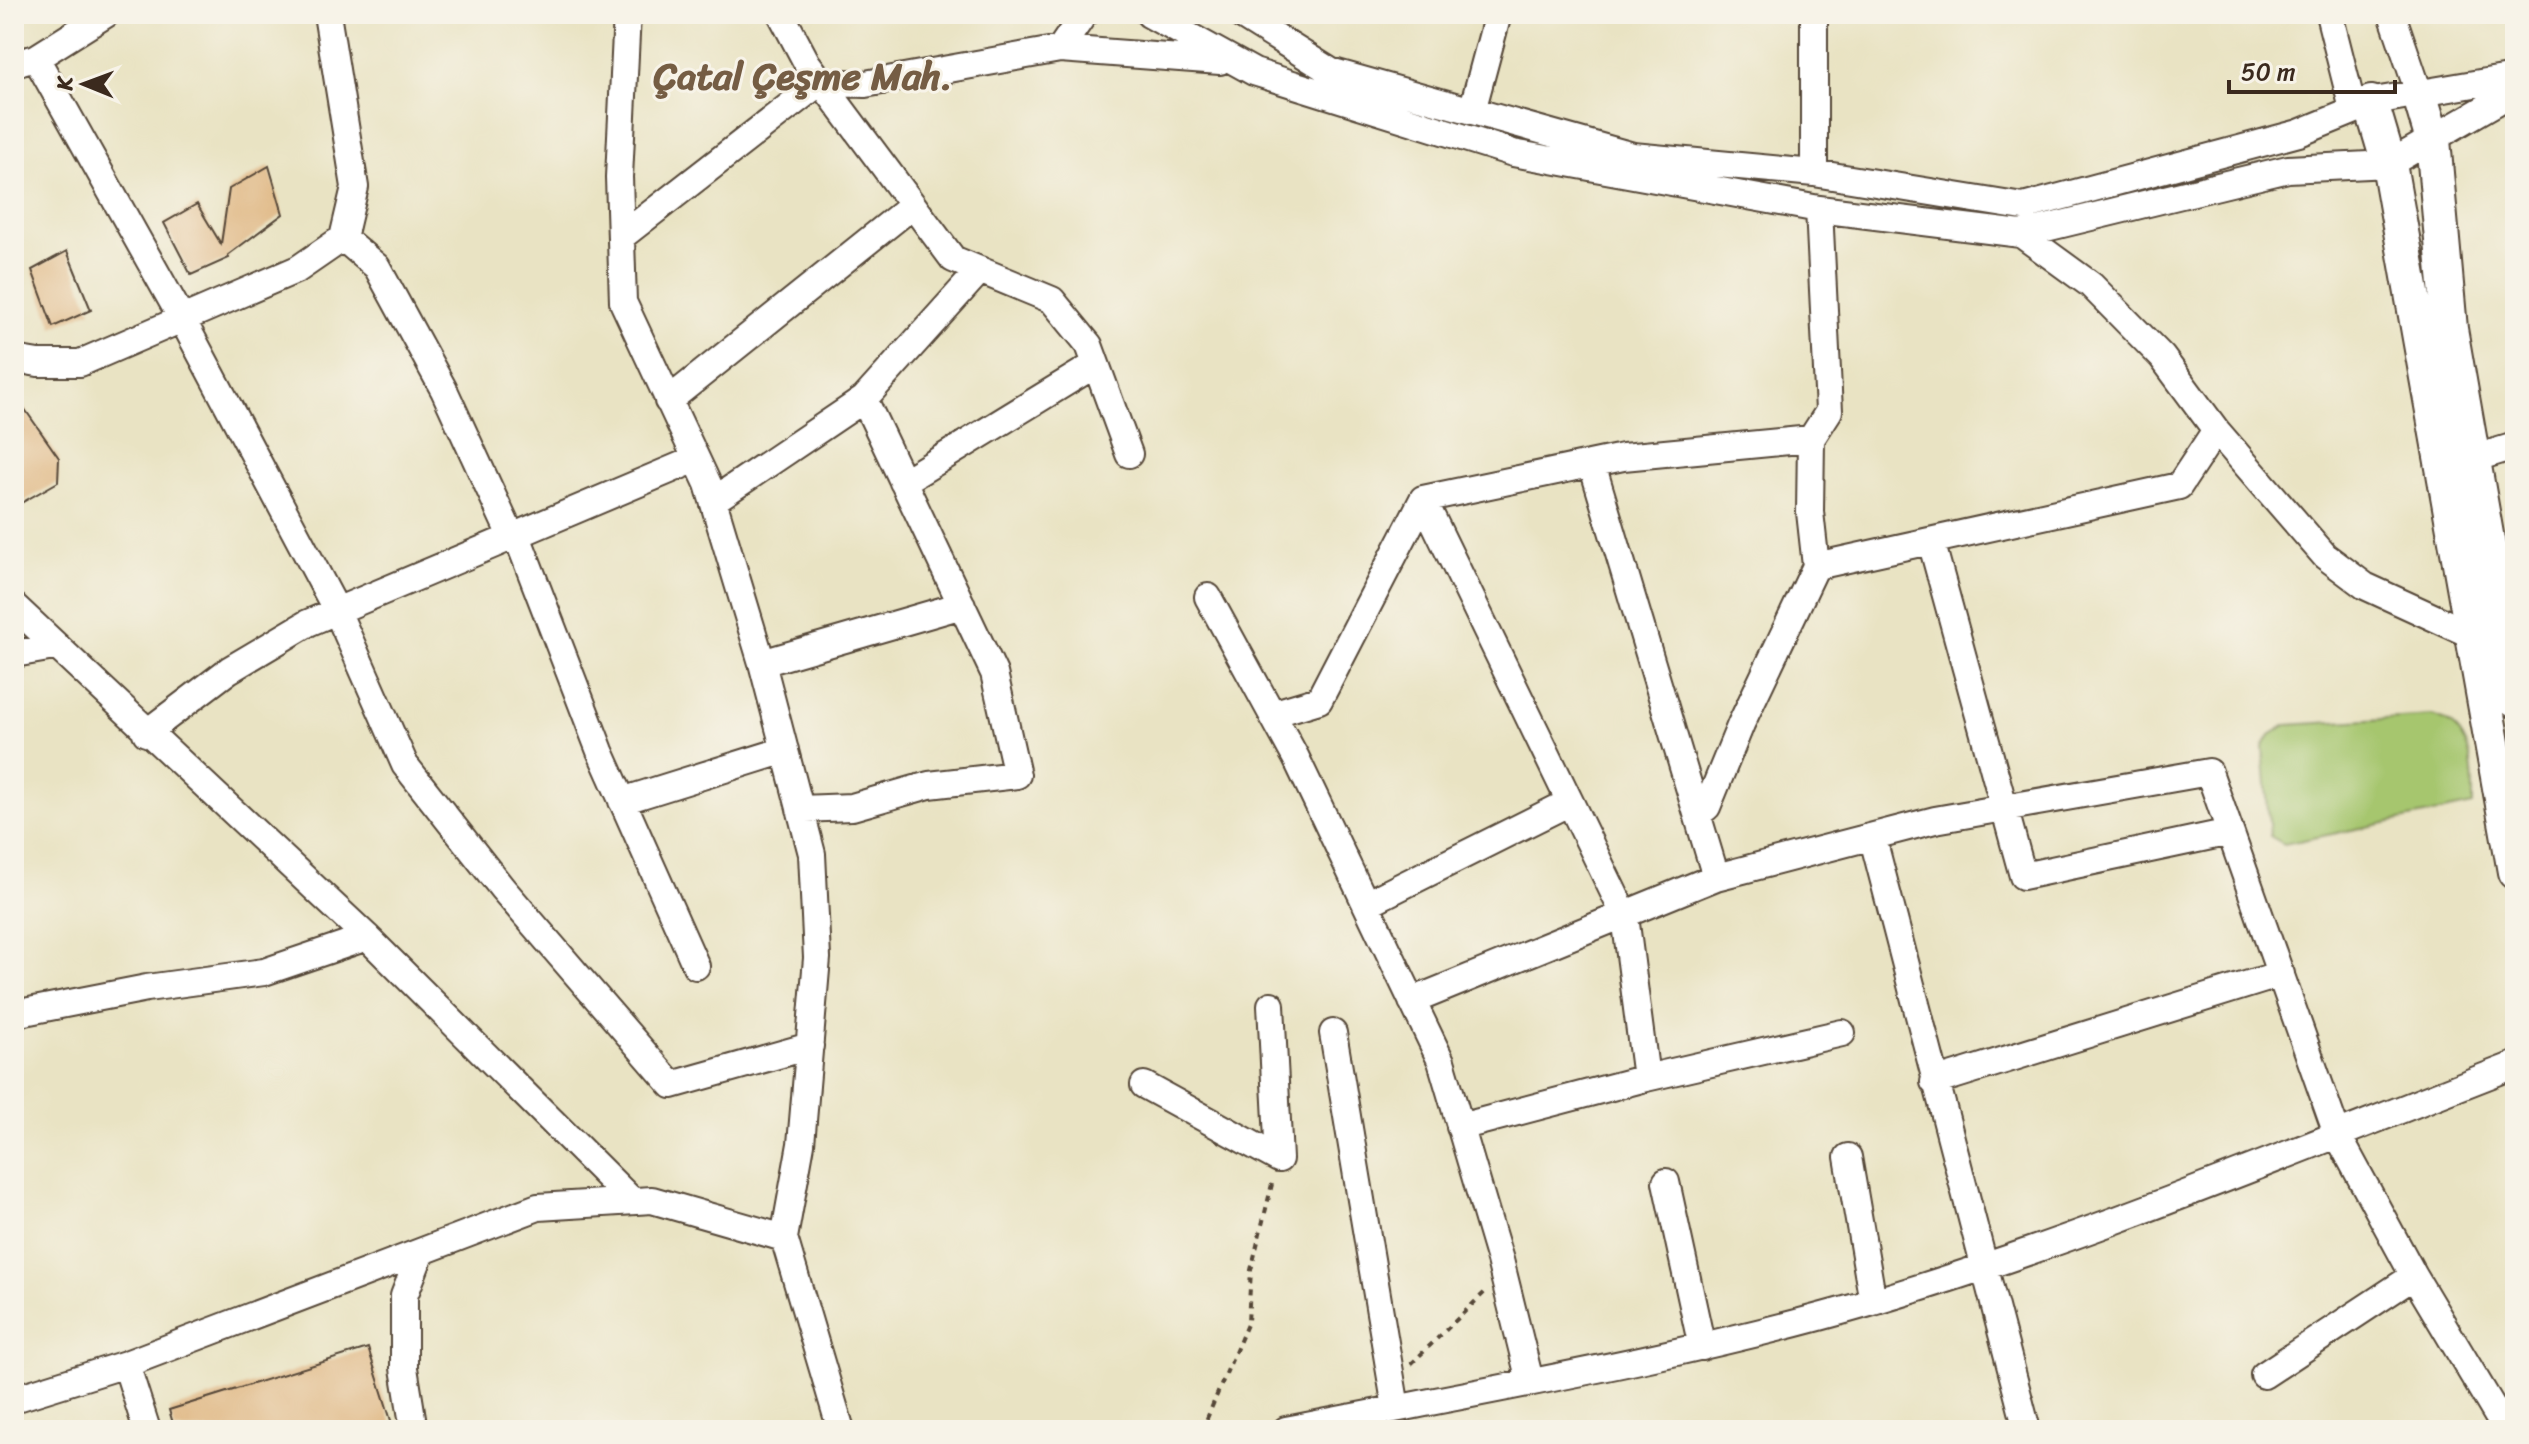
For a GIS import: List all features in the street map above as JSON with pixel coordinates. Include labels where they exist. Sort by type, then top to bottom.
[{"type":"main road","points":[[2419,93],[2433,140],[2450,329],[2515,700]]},
{"type":"main road","points":[[2362,106],[2389,164],[2515,872]]},
{"type":"main road","points":[[2507,1430],[2515,1418]]},
{"type":"street","points":[[106,14],[25,61],[181,317],[337,611],[405,765],[502,888],[672,1085],[810,1046]]},
{"type":"street","points":[[14,359],[38,363],[80,363],[298,269],[343,238],[355,187],[327,14]]},
{"type":"street","points":[[627,14],[619,177],[623,302],[713,501],[762,663],[812,854],[817,958],[801,1144],[784,1238],[841,1430]]},
{"type":"street","points":[[781,14],[820,82],[953,259],[1052,300],[1089,345],[1129,454]]},
{"type":"street","points":[[1060,49],[1084,14]]},
{"type":"street","points":[[1149,14],[1254,72],[1513,153],[1819,209],[2021,234],[2288,169],[2389,164],[2515,91]]},
{"type":"street","points":[[1239,14],[1274,24],[1330,71],[1633,156],[1814,173],[2023,207],[2299,133],[2362,106],[2515,77]]},
{"type":"street","points":[[1472,111],[1498,14]]},
{"type":"street","points":[[1814,14],[1814,173]]},
{"type":"street","points":[[2329,14],[2362,106]]},
{"type":"street","points":[[2392,14],[2419,93]]},
{"type":"street","points":[[621,237],[820,82],[865,84],[1060,49],[1231,62]]},
{"type":"street","points":[[668,401],[913,205]]},
{"type":"street","points":[[1697,814],[1707,807],[1741,724],[1816,566],[1810,512],[1811,439],[1829,411],[1819,209]]},
{"type":"street","points":[[2021,234],[2091,285],[2162,357],[2216,430],[2325,556],[2365,586],[2472,635]]},
{"type":"street","points":[[343,238],[377,267],[444,390],[514,537],[622,801],[696,966]]},
{"type":"street","points":[[713,501],[864,399],[980,270]]},
{"type":"street","points":[[903,482],[1096,364]]},
{"type":"street","points":[[800,809],[852,807],[929,785],[1017,775],[994,673],[864,399]]},
{"type":"street","points":[[1816,566],[2179,486],[2216,430]]},
{"type":"street","points":[[1423,499],[1623,457],[1811,439]]},
{"type":"street","points":[[2472,459],[2515,446]]},
{"type":"street","points":[[146,733],[268,645],[337,611],[696,459]]},
{"type":"street","points":[[1592,464],[1716,877]]},
{"type":"street","points":[[1272,714],[1319,700],[1423,499]]},
{"type":"street","points":[[1423,499],[1625,916],[1646,1078]]},
{"type":"street","points":[[1931,541],[2002,809],[2023,876],[2230,832]]},
{"type":"street","points":[[1208,597],[1272,714],[1441,1061],[1504,1274],[1530,1381]]},
{"type":"street","points":[[762,663],[962,605]]},
{"type":"street","points":[[14,606],[35,632],[367,937],[632,1201]]},
{"type":"street","points":[[14,654],[35,632]]},
{"type":"street","points":[[622,801],[785,750]]},
{"type":"street","points":[[1412,1001],[1716,877],[1873,839],[1935,820],[2209,772],[2337,1134],[2414,1276],[2507,1430]]},
{"type":"street","points":[[1366,904],[1570,802]]},
{"type":"street","points":[[1873,839],[2027,1430]]},
{"type":"street","points":[[14,1014],[147,988],[249,975],[367,937]]},
{"type":"street","points":[[1934,1082],[2281,974]]},
{"type":"street","points":[[1271,1005],[1279,1159]]},
{"type":"street","points":[[1333,1033],[1394,1395]]},
{"type":"street","points":[[1460,1127],[1646,1078],[1842,1033]]},
{"type":"street","points":[[1286,1430],[1394,1395],[1530,1381],[1702,1347],[1873,1302],[2084,1235],[2515,1065]]},
{"type":"street","points":[[1144,1085],[1279,1159]]},
{"type":"street","points":[[1848,1157],[1873,1302]]},
{"type":"street","points":[[1666,1182],[1702,1347]]},
{"type":"street","points":[[14,1399],[126,1364],[538,1207],[652,1200],[784,1238]]},
{"type":"street","points":[[414,1430],[404,1368],[404,1296],[421,1252]]},
{"type":"street","points":[[2264,1375],[2414,1276]]},
{"type":"street","points":[[126,1364],[147,1430]]},
{"type":"path","points":[[1202,1430],[1248,1322],[1251,1270],[1279,1159]]},
{"type":"path","points":[[1394,1395],[1504,1274]]},
{"type":"green space","points":[[2433,716],[2457,729],[2464,740],[2473,777],[2473,805],[2284,844],[2270,836],[2263,747],[2270,735],[2286,725]]},
{"type":"building","points":[[269,166],[283,214],[228,255],[229,258],[191,275],[164,223],[197,204],[221,244],[229,189]]},
{"type":"building","points":[[67,251],[91,310],[53,327],[32,270]]},
{"type":"building","points":[[24,408],[59,458],[58,482],[14,507],[14,416]]},
{"type":"building","points":[[368,1348],[394,1430],[175,1430],[169,1410]]},
{"type":"district","name":"Çatal Çeşme Mah.","points":[[803,76]]}]
